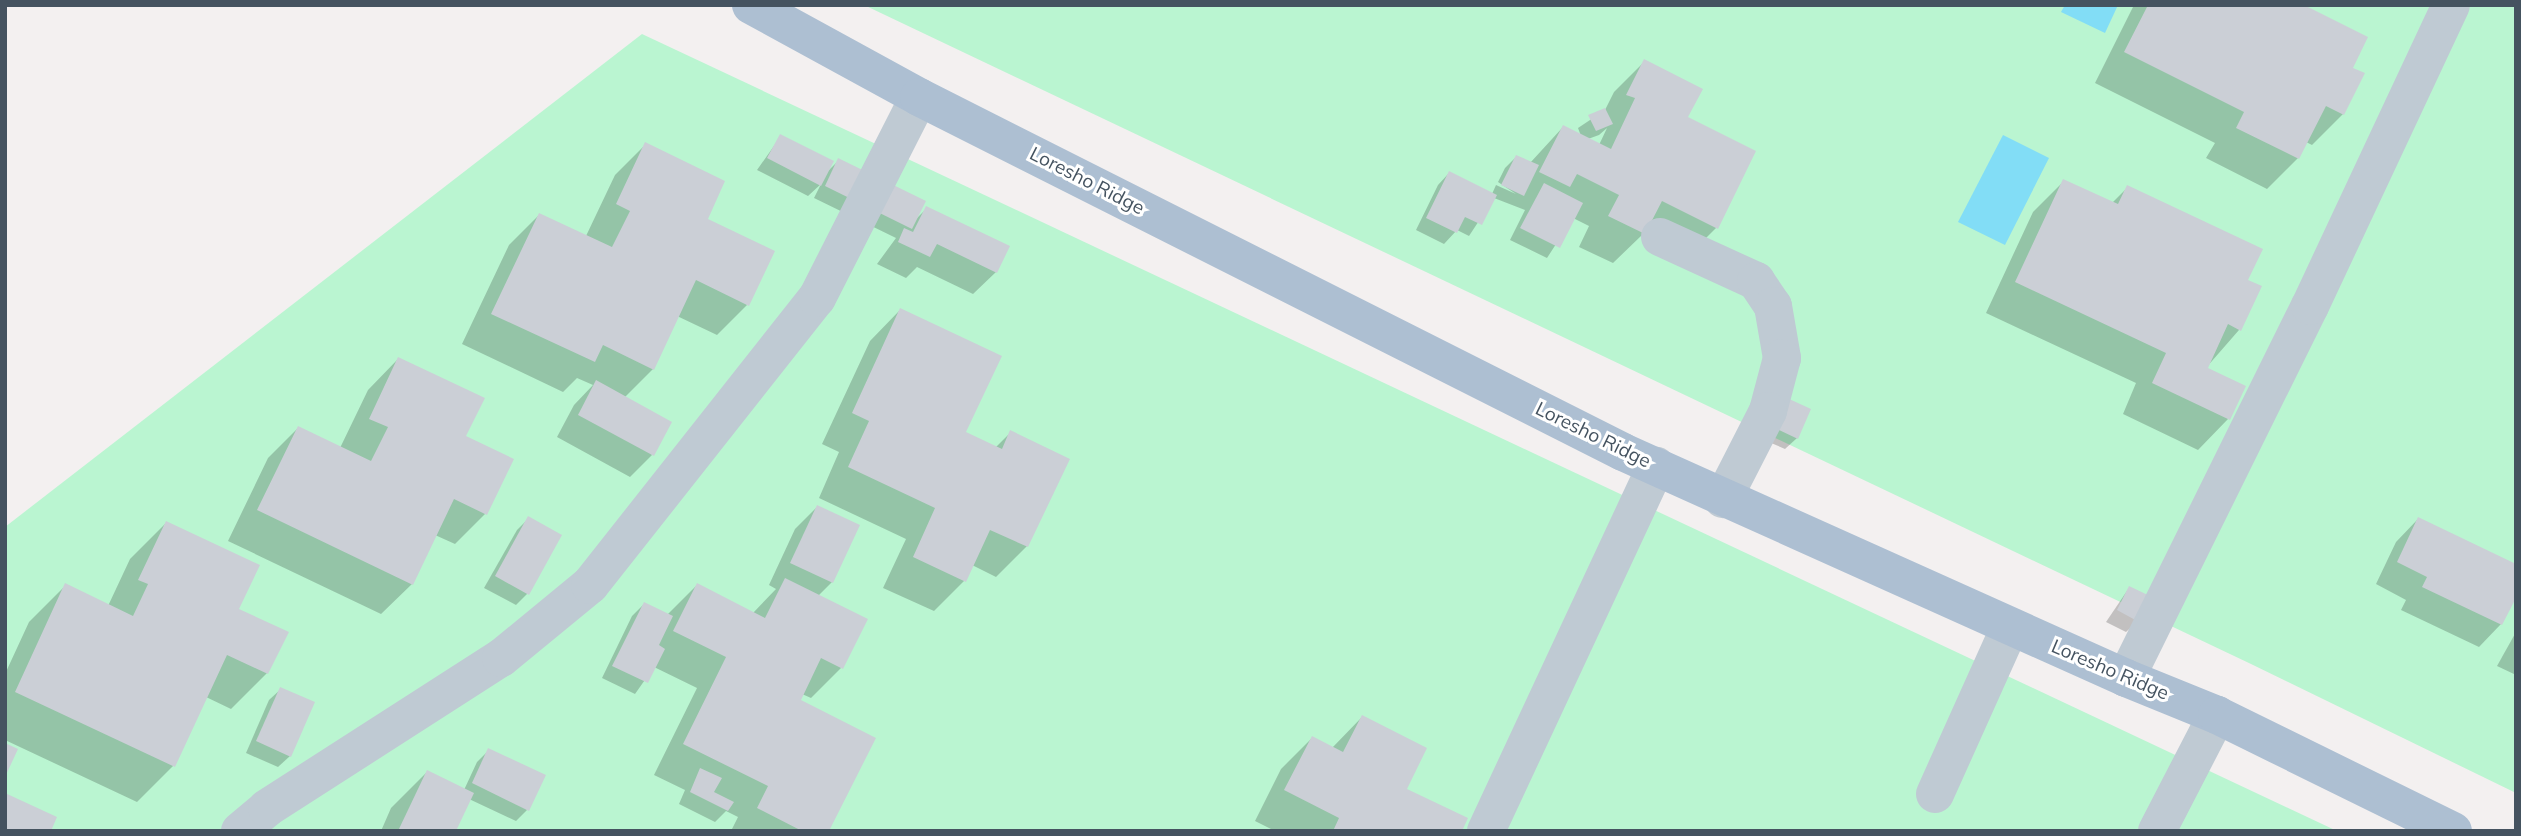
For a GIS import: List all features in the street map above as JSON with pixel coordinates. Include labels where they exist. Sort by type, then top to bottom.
[{"type":"main road","name":"Loresho Ridge","points":[[751,5],[919,97],[1723,499],[2126,678],[2217,715],[2453,831]]},
{"type":"street","points":[[2126,678],[2310,306],[2451,5]]},
{"type":"street","points":[[240,831],[267,808],[501,658],[590,585],[817,298],[919,97]]},
{"type":"street","points":[[1660,237],[1756,281],[1773,306],[1782,358],[1768,411],[1723,499]]},
{"type":"street","points":[[1486,831],[1656,466]]},
{"type":"street","points":[[1936,794],[2010,626]]},
{"type":"street","points":[[2157,831],[2217,715]]},
{"type":"green space","points":[[864,5],[2516,5],[2516,793],[2251,664]]},
{"type":"green space","points":[[642,34],[2337,831],[5,831],[5,527]]},
{"type":"water","points":[[2065,5],[2118,5],[2105,33],[2061,12]]},
{"type":"water","points":[[2003,135],[2049,158],[2005,245],[1958,222]]},
{"type":"building","points":[[2148,5],[2304,5],[2368,37],[2353,68],[2365,73],[2344,115],[2326,106],[2299,159],[2236,128],[2244,112],[2124,52]]},
{"type":"building","points":[[1644,59],[1703,89],[1688,117],[1756,151],[1718,229],[1662,201],[1645,234],[1608,216],[1619,195],[1577,174],[1570,187],[1539,172],[1563,125],[1611,149],[1635,98],[1626,95]]},
{"type":"building","points":[[1605,108],[1613,124],[1596,131],[1588,115]]},
{"type":"building","points":[[780,134],[834,161],[821,186],[767,158]]},
{"type":"building","points":[[645,142],[725,181],[708,219],[775,251],[749,306],[696,280],[654,370],[603,345],[595,362],[491,314],[539,213],[612,247],[630,211],[616,204]]},
{"type":"building","points":[[1516,155],[1539,165],[1524,196],[1501,185]]},
{"type":"building","points":[[838,158],[926,201],[912,229],[825,186]]},
{"type":"building","points":[[1449,171],[1497,195],[1482,225],[1465,217],[1457,233],[1426,218]]},
{"type":"building","points":[[2063,179],[2118,204],[2127,185],[2263,249],[2248,280],[2262,286],[2241,331],[2228,324],[2208,368],[2246,386],[2230,420],[2152,383],[2166,353],[2015,282]]},
{"type":"building","points":[[1544,183],[1583,203],[1560,248],[1520,228]]},
{"type":"building","points":[[926,206],[1010,246],[997,273],[937,244],[930,257],[898,242],[904,228],[913,232]]},
{"type":"building","points":[[900,308],[1002,356],[966,432],[1002,449],[1010,430],[1070,459],[1028,547],[990,530],[966,582],[913,557],[935,508],[848,467],[869,421],[852,413]]},
{"type":"building","points":[[398,357],[485,398],[466,436],[514,459],[487,515],[454,499],[413,585],[257,510],[298,426],[371,461],[388,427],[369,419]]},
{"type":"building","points":[[596,380],[672,422],[654,456],[578,415]]},
{"type":"building","points":[[1787,398],[1811,409],[1798,439],[1775,428]]},
{"type":"building","points":[[817,505],[860,525],[833,583],[790,563]]},
{"type":"building","points":[[528,516],[562,535],[529,595],[495,576]]},
{"type":"building","points":[[2418,517],[2516,564],[2516,598],[2502,625],[2422,587],[2427,577],[2397,562]]},
{"type":"building","points":[[166,521],[260,565],[239,609],[289,632],[268,674],[227,655],[175,767],[15,692],[65,583],[133,616],[148,584],[138,580]]},
{"type":"building","points":[[785,578],[868,619],[843,669],[821,658],[801,700],[876,738],[829,831],[802,831],[757,808],[768,786],[683,744],[726,657],[673,631],[697,583],[765,618]]},
{"type":"building","points":[[2129,586],[2152,597],[2139,622],[2117,610]]},
{"type":"building","points":[[644,602],[673,616],[659,645],[665,649],[648,683],[612,666]]},
{"type":"building","points":[[280,687],[315,702],[291,757],[256,741]]},
{"type":"building","points":[[1362,715],[1427,748],[1407,789],[1468,818],[1462,831],[1333,831],[1339,818],[1284,790],[1312,736],[1343,752]]},
{"type":"building","points":[[5,743],[18,749],[5,777]]},
{"type":"building","points":[[488,748],[546,775],[529,811],[472,783]]},
{"type":"building","points":[[700,768],[722,778],[714,792],[734,802],[728,811],[690,792]]},
{"type":"building","points":[[427,770],[474,793],[456,831],[398,831]]},
{"type":"building","points":[[5,793],[57,817],[51,831],[5,831]]}]
